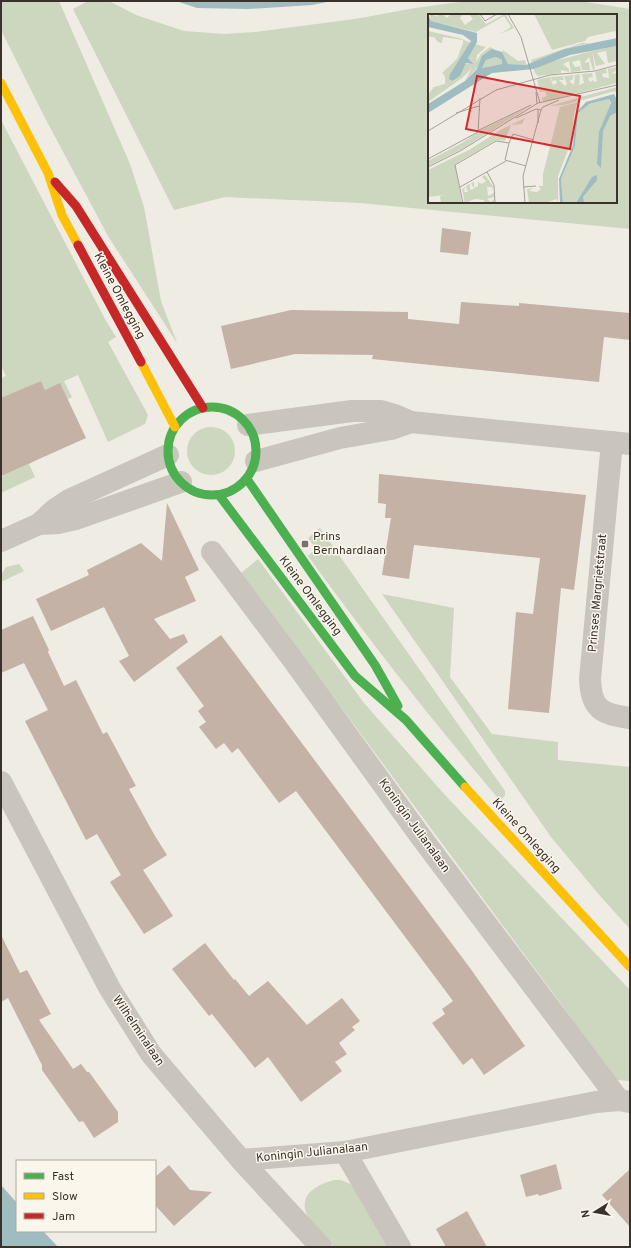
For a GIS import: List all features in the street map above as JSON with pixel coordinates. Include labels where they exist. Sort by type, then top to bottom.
[{"type":"street","name":"Kleine Omlegging","points":[[1,83],[48,173],[62,215],[175,427]]},
{"type":"street","name":"Kleine Omlegging","points":[[48,173],[76,206],[203,408]]},
{"type":"street","points":[[252,470],[257,449],[254,437],[248,425],[239,416],[228,409],[216,407],[203,408],[194,411],[184,417],[175,427],[169,440],[168,455],[172,469],[181,482],[194,492],[204,495],[219,495],[234,490],[252,470],[340,438],[391,429],[411,422]]},
{"type":"street","points":[[248,425],[352,412],[381,411],[411,422],[621,443]]},
{"type":"street","name":"Prinses Margrietstraat","points":[[621,443],[590,678],[591,691],[596,704],[603,712],[630,718]]},
{"type":"street","points":[[1,541],[39,524],[54,510],[69,500],[168,455]]},
{"type":"street","name":"Kleine Omlegging","points":[[252,470],[375,665],[406,720]]},
{"type":"street","points":[[39,524],[58,523],[76,519],[181,482]]},
{"type":"street","name":"Kleine Omlegging","points":[[219,495],[355,676],[406,720],[440,760],[630,967]]},
{"type":"street","name":"Koningin Julianalaan","points":[[212,552],[421,837],[624,1101]]},
{"type":"street","name":"Wilhelminalaan","points":[[1,782],[110,989],[151,1054],[242,1160],[321,1247]]},
{"type":"street","name":"Koningin Julianalaan","points":[[242,1160],[345,1152],[596,1102],[624,1101]]},
{"type":"street","points":[[345,1152],[400,1247]]},
{"type":"green space","points":[[1,1],[59,1],[130,164],[144,207],[161,301],[177,343],[108,236],[44,116],[1,30]]},
{"type":"green space","points":[[88,1],[109,1],[136,15],[184,31],[224,34],[255,32],[355,19],[415,8],[467,1],[580,1],[630,9],[630,229],[360,203],[225,197],[174,210],[73,9]]},
{"type":"green space","points":[[1,120],[106,321],[116,337],[108,342],[148,415],[145,424],[108,442],[78,375],[64,381],[72,397],[17,423],[35,461],[29,464],[35,477],[1,493],[1,477],[3,476],[1,472],[1,378],[6,376],[1,366]],"holes":[[[41,381],[48,396],[22,390]]]},
{"type":"green space","points":[[211,427],[220,429],[228,434],[233,442],[235,451],[233,460],[228,468],[220,473],[211,475],[202,473],[194,468],[189,460],[187,451],[189,442],[194,434],[202,429]]},
{"type":"green space","points":[[320,528],[505,791],[505,795],[502,799],[497,797],[424,708],[308,556],[316,549],[308,538]]},
{"type":"green space","points":[[258,559],[364,703],[445,795],[630,990],[630,1081],[617,1080],[596,1054],[561,1004],[355,726],[240,574]]},
{"type":"green space","points":[[19,564],[24,571],[1,582],[1,575],[6,567]]},
{"type":"green space","points":[[382,594],[454,608],[450,677],[492,734],[558,742],[558,760],[630,767],[630,929],[551,837]]},
{"type":"green space","points":[[334,1180],[341,1180],[353,1185],[389,1247],[334,1247],[314,1226],[306,1211],[306,1198],[314,1188]]},
{"type":"water","points":[[176,1],[332,1],[312,5],[248,9],[197,8]]},
{"type":"water","points":[[1,1185],[16,1202],[16,1232],[44,1232],[58,1247],[1,1247]]},
{"type":"building","points":[[442,228],[471,232],[468,255],[440,252]]},
{"type":"building","points":[[461,302],[519,306],[519,303],[630,313],[630,340],[604,337],[599,382],[372,359],[373,355],[295,354],[231,369],[221,326],[291,310],[408,312],[408,319],[459,324]]},
{"type":"building","points":[[41,381],[45,390],[60,383],[86,438],[1,476],[1,398]]},
{"type":"building","points":[[379,474],[586,495],[574,590],[561,588],[549,713],[508,709],[516,612],[533,614],[540,558],[414,545],[409,579],[382,575],[391,518],[385,518],[386,504],[378,503]]},
{"type":"building","points":[[167,503],[199,570],[185,577],[196,601],[154,619],[170,639],[184,634],[188,642],[134,682],[119,661],[129,656],[104,607],[51,631],[36,599],[89,575],[87,570],[141,543],[162,561]]},
{"type":"building","points":[[33,616],[64,686],[76,680],[103,734],[107,732],[136,786],[129,789],[167,855],[143,870],[173,916],[144,934],[110,882],[121,875],[97,834],[86,840],[25,721],[48,710],[24,663],[1,673],[1,630]]},
{"type":"building","points":[[221,635],[470,968],[525,1046],[484,1075],[472,1058],[463,1065],[432,1023],[445,1014],[442,1009],[453,1001],[296,791],[279,803],[238,748],[232,753],[224,743],[216,749],[199,727],[206,722],[198,711],[204,706],[176,668]]},
{"type":"building","points":[[1,935],[20,973],[27,970],[51,1014],[39,1020],[73,1069],[81,1064],[87,1072],[89,1072],[118,1112],[118,1122],[94,1138],[83,1121],[79,1122],[42,1070],[42,1065],[8,998],[1,1002]]},
{"type":"building","points":[[205,943],[234,980],[235,979],[249,996],[268,981],[307,1025],[342,998],[360,1021],[352,1027],[355,1030],[339,1043],[347,1054],[335,1062],[342,1071],[301,1102],[268,1057],[255,1068],[212,1014],[209,1016],[172,969]]},
{"type":"building","points":[[556,1164],[562,1189],[539,1196],[538,1194],[526,1197],[520,1175]]},
{"type":"building","points":[[169,1165],[190,1190],[212,1192],[174,1226],[156,1206],[156,1176]]},
{"type":"building","points":[[630,1169],[630,1227],[602,1195]]},
{"type":"building","points":[[467,1211],[487,1247],[446,1247],[436,1229]]},
{"type":"traffic: fast","points":[[212,407],[229,410],[237,414],[249,426],[253,434],[256,451],[253,468],[249,476],[237,488],[229,492],[212,495],[195,492],[187,488],[175,476],[171,468],[168,451],[171,434],[175,426],[187,414],[195,410],[212,407]]},
{"type":"traffic: fast","points":[[247,479],[375,665],[398,706]]},
{"type":"traffic: fast","points":[[219,495],[355,676],[406,720],[465,787]]},
{"type":"traffic: slow","points":[[1,83],[48,173],[62,215],[78,245]]},
{"type":"traffic: slow","points":[[141,362],[175,427]]},
{"type":"traffic: slow","points":[[465,787],[630,967]]},
{"type":"traffic: jam","points":[[55,182],[76,206],[203,408]]},
{"type":"traffic: jam","points":[[78,245],[141,362]]},
{"type":"place","name":"Prins Bernhardlaan","points":[[305,544]]}]
